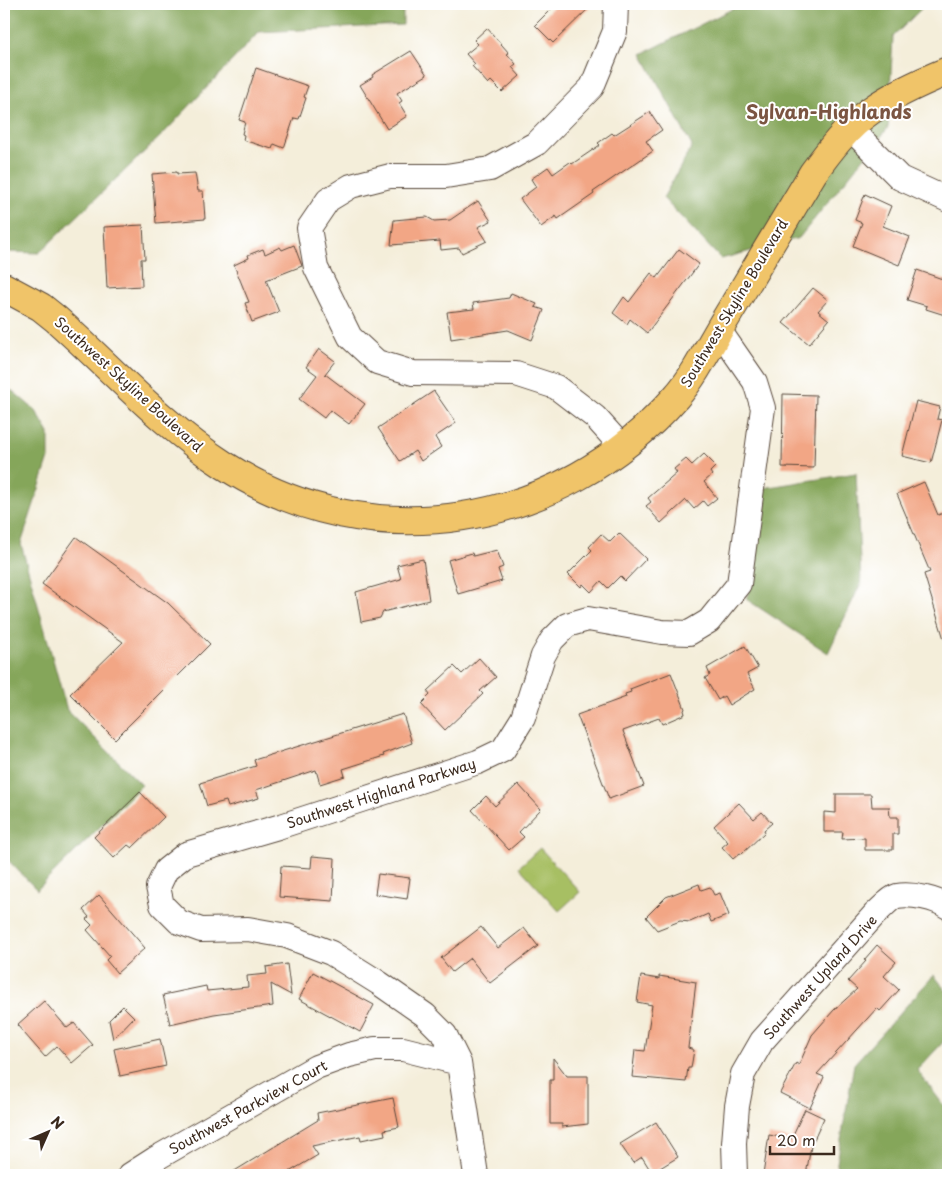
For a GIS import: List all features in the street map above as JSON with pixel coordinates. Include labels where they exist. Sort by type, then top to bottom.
[{"type":"main road","name":"Southwest Skyline Boulevard","points":[[4,287],[41,307],[180,433],[203,451],[248,480],[272,492],[318,509],[341,515],[400,521],[421,521],[490,511],[509,506],[563,483],[601,462],[641,432],[677,396],[690,379],[813,174],[829,151],[869,112],[896,95],[948,71]]},
{"type":"street","points":[[616,4],[615,31],[592,87],[537,143],[490,169],[446,176],[390,176],[351,186],[328,200],[309,228],[316,268],[350,337],[377,362],[413,373],[516,374],[556,387],[594,417],[622,447]]},
{"type":"street","points":[[851,129],[900,178],[948,200]]},
{"type":"street","name":"Southwest Highland Parkway","points":[[476,1175],[460,1063],[445,1035],[425,1015],[331,953],[287,936],[248,929],[202,930],[178,922],[162,905],[158,887],[166,870],[186,854],[278,827],[478,762],[503,750],[523,718],[543,656],[552,640],[567,625],[588,619],[662,632],[689,633],[709,621],[739,584],[763,408],[755,382],[719,330]]},
{"type":"street","name":"Southwest Upland Drive","points":[[735,1175],[734,1143],[737,1106],[743,1074],[762,1041],[875,914],[896,896],[920,896],[944,903],[948,907]]},
{"type":"street","name":"Southwest Parkview Court","points":[[130,1175],[316,1067],[349,1055],[375,1049],[403,1049],[460,1063]]},
{"type":"green space","points":[[4,4],[403,4],[403,25],[259,32],[166,131],[39,253],[4,252]]},
{"type":"green space","points":[[742,4],[926,4],[893,37],[888,128],[799,238],[721,259],[663,198],[692,146],[642,54]]},
{"type":"green space","points":[[4,386],[36,411],[49,433],[49,458],[21,544],[67,710],[142,785],[37,890],[4,856]]},
{"type":"green space","points":[[856,473],[861,583],[828,653],[746,599],[754,573],[763,488]]},
{"type":"green space","points":[[540,848],[580,892],[559,911],[519,867]]},
{"type":"green space","points":[[934,975],[948,993],[948,1037],[917,1070],[948,1111],[948,1175],[835,1175],[854,1064]]},
{"type":"building","points":[[556,4],[593,4],[553,43],[535,25]]},
{"type":"building","points":[[487,28],[509,53],[507,54],[516,64],[512,67],[520,76],[502,92],[491,81],[488,84],[472,66],[475,64],[466,54],[478,44],[474,40]]},
{"type":"building","points":[[411,51],[427,75],[397,93],[402,101],[399,103],[407,116],[387,129],[360,85],[373,77],[372,75]]},
{"type":"building","points":[[256,68],[308,86],[299,119],[294,118],[284,148],[274,144],[272,149],[243,140],[244,135],[242,134],[245,122],[239,120]]},
{"type":"building","points":[[650,112],[662,130],[646,141],[653,151],[593,192],[594,194],[558,219],[556,216],[541,227],[520,199],[536,187],[531,179],[548,167],[553,174],[570,162],[572,164],[600,145],[598,143],[612,133],[614,135]]},
{"type":"building","points":[[177,172],[177,174],[195,173],[198,191],[203,191],[205,219],[156,223],[152,174]]},
{"type":"building","points":[[865,194],[891,206],[883,226],[910,237],[899,265],[853,246],[862,223],[855,220]]},
{"type":"building","points":[[478,201],[491,221],[478,227],[487,241],[462,253],[459,248],[441,250],[440,241],[391,245],[394,220],[427,217],[434,221],[450,220]]},
{"type":"building","points":[[143,225],[145,259],[141,259],[142,286],[107,288],[104,227]]},
{"type":"building","points":[[294,245],[302,266],[266,280],[279,312],[252,322],[245,303],[249,302],[234,265],[249,258],[248,255],[263,249],[265,254],[280,247],[282,250]]},
{"type":"building","points":[[679,249],[699,264],[647,333],[630,319],[627,324],[613,313],[624,297],[629,302],[651,273],[657,278]]},
{"type":"building","points":[[917,270],[948,281],[948,316],[926,309],[927,306],[907,300]]},
{"type":"building","points":[[813,288],[828,300],[818,311],[829,320],[809,344],[783,323]]},
{"type":"building","points":[[511,293],[537,304],[535,307],[544,310],[532,340],[508,330],[451,339],[447,312],[474,309],[473,303],[509,298]]},
{"type":"building","points":[[319,349],[335,361],[325,374],[365,404],[349,424],[330,410],[324,418],[299,399],[317,375],[306,367]]},
{"type":"building","points":[[434,391],[456,423],[435,437],[441,447],[421,461],[415,451],[400,461],[378,428]]},
{"type":"building","points":[[783,394],[816,395],[814,468],[782,467]]},
{"type":"building","points":[[916,401],[940,407],[937,419],[942,420],[931,463],[902,456]]},
{"type":"building","points":[[704,454],[716,466],[710,472],[712,475],[704,482],[717,498],[707,506],[703,501],[694,509],[686,500],[661,523],[646,506],[651,502],[648,498],[677,473],[674,469],[686,459],[692,465]]},
{"type":"building","points":[[924,482],[938,515],[948,511],[948,639],[944,639],[924,574],[930,572],[897,494]]},
{"type":"building","points":[[619,533],[646,559],[625,581],[620,576],[608,588],[601,581],[591,592],[583,584],[581,587],[568,574],[592,550],[589,547],[601,534],[610,542]]},
{"type":"building","points":[[76,537],[168,603],[210,644],[115,739],[70,694],[123,642],[42,584]]},
{"type":"building","points":[[497,550],[503,567],[498,569],[502,581],[458,594],[448,560],[472,553],[473,556]]},
{"type":"building","points":[[423,559],[429,600],[383,612],[380,618],[361,622],[356,592],[401,579],[397,565]]},
{"type":"building","points":[[745,646],[758,668],[747,674],[755,689],[729,705],[724,696],[718,700],[705,678],[710,675],[707,668]]},
{"type":"building","points":[[479,658],[496,677],[480,691],[483,694],[445,730],[421,704],[430,695],[427,691],[454,666],[462,674]]},
{"type":"building","points":[[671,673],[685,709],[685,714],[662,724],[659,718],[623,731],[644,786],[609,799],[577,715],[626,697],[625,694],[631,692],[630,689]]},
{"type":"building","points":[[403,714],[412,743],[383,754],[384,756],[343,769],[345,776],[320,784],[316,770],[256,790],[259,798],[228,807],[226,801],[207,806],[200,783],[256,766],[254,760]]},
{"type":"building","points":[[518,784],[541,809],[519,832],[524,837],[509,850],[472,810],[486,796],[495,806]]},
{"type":"building","points":[[140,792],[164,817],[132,848],[128,845],[114,858],[94,837]]},
{"type":"building","points":[[836,794],[871,794],[872,807],[889,807],[890,817],[898,817],[898,834],[893,834],[893,850],[865,850],[865,838],[842,839],[843,832],[824,832],[824,812],[836,813]]},
{"type":"building","points":[[739,803],[754,819],[762,812],[772,823],[742,854],[740,853],[733,859],[722,847],[728,842],[714,826]]},
{"type":"building","points":[[312,856],[335,858],[333,901],[279,897],[281,866],[311,868]]},
{"type":"building","points":[[378,874],[410,878],[407,899],[375,894]]},
{"type":"building","points":[[699,884],[701,890],[710,887],[714,895],[720,893],[729,915],[711,922],[708,914],[690,922],[680,921],[657,930],[646,917],[666,897]]},
{"type":"building","points":[[99,895],[145,948],[117,973],[106,960],[110,956],[87,930],[92,925],[86,919],[89,917],[83,910]]},
{"type":"building","points":[[481,927],[498,948],[524,928],[538,946],[490,983],[470,958],[452,972],[441,958]]},
{"type":"building","points":[[877,945],[896,962],[884,976],[899,990],[880,1011],[877,1008],[817,1074],[824,1077],[810,1108],[780,1093],[796,1063],[799,1065],[812,1035],[834,1010],[857,989],[848,981]]},
{"type":"building","points":[[287,964],[291,995],[271,984],[273,1006],[214,1014],[170,1024],[163,995],[206,986],[207,991],[248,987],[247,976],[267,974],[266,967]]},
{"type":"building","points":[[313,972],[374,1005],[360,1032],[299,999]]},
{"type":"building","points":[[641,976],[659,979],[659,976],[696,982],[688,1048],[694,1050],[686,1082],[632,1077],[635,1050],[645,1051],[652,1005],[637,1002]]},
{"type":"building","points":[[44,1001],[67,1028],[74,1023],[93,1045],[72,1063],[57,1046],[45,1057],[17,1025]]},
{"type":"building","points":[[123,1006],[134,1017],[113,1039],[109,1020]]},
{"type":"building","points":[[160,1039],[166,1066],[120,1076],[114,1049]]},
{"type":"building","points":[[553,1058],[567,1076],[588,1076],[588,1124],[562,1127],[562,1124],[550,1124],[550,1080],[553,1080]]},
{"type":"building","points":[[393,1098],[399,1127],[384,1130],[385,1135],[361,1140],[360,1136],[312,1146],[318,1155],[284,1175],[228,1175],[318,1120],[317,1113]]},
{"type":"building","points":[[805,1109],[824,1118],[811,1146],[806,1175],[763,1175],[769,1135],[791,1139]]},
{"type":"building","points":[[656,1122],[678,1157],[652,1173],[642,1157],[633,1163],[620,1144]]},
{"type":"district","name":"Sylvan-Highlands","points":[[829,111]]}]
